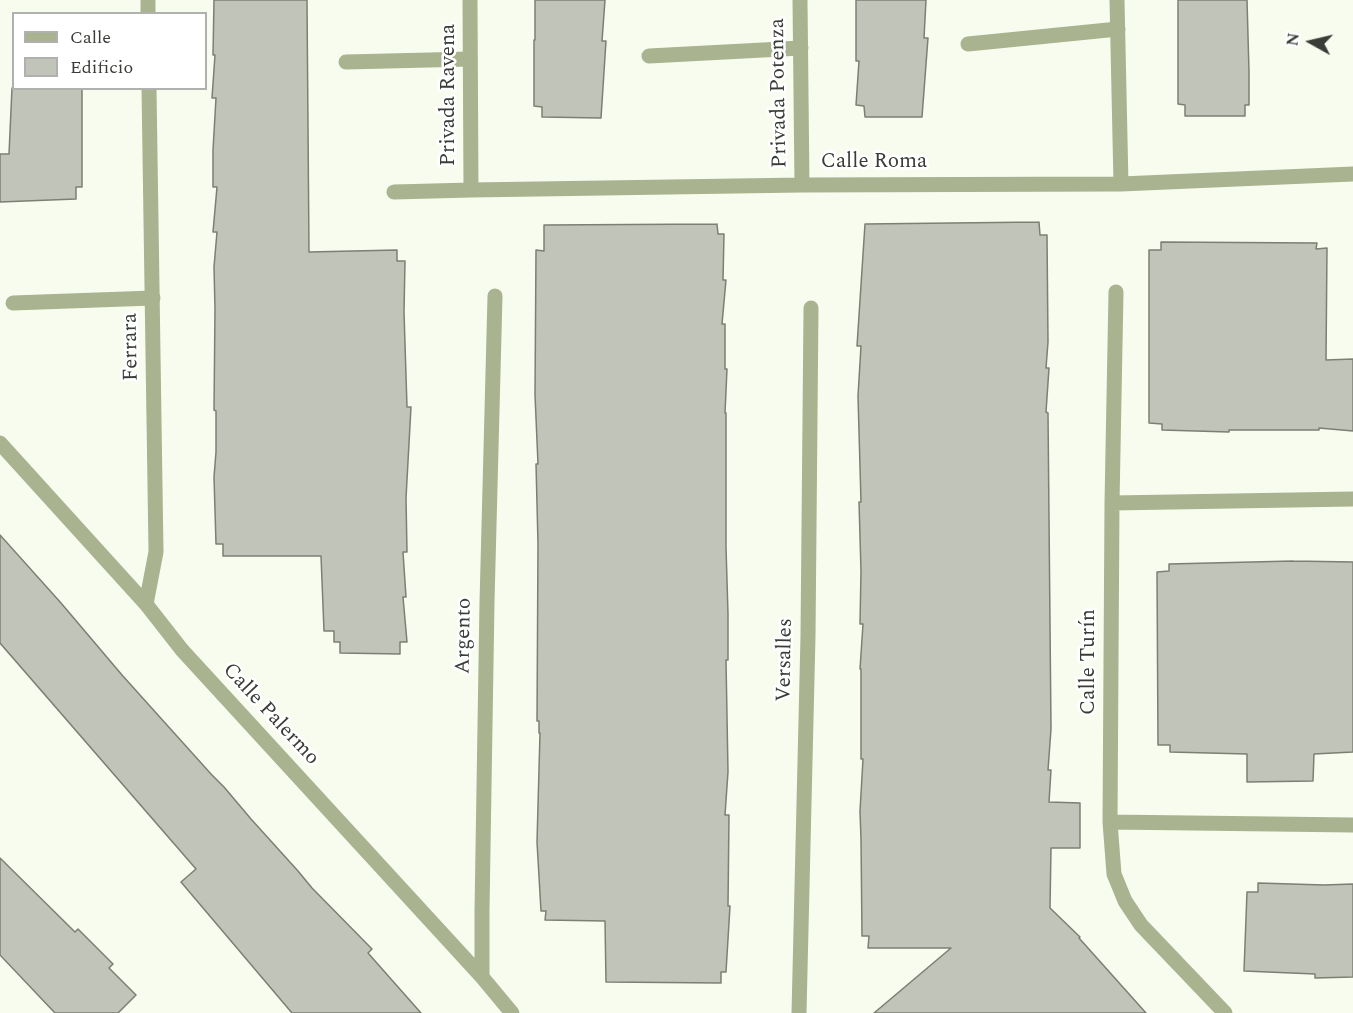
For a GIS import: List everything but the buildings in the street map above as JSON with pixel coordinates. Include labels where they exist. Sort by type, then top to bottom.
[{"type":"street","name":"Privada Ravena","points":[[471,0],[471,190]]},
{"type":"street","name":"Privada Potenza","points":[[800,0],[802,184]]},
{"type":"street","points":[[1117,0],[1121,184]]},
{"type":"street","points":[[968,44],[1118,29]]},
{"type":"street","points":[[649,56],[801,48]]},
{"type":"street","points":[[346,62],[470,59]]},
{"type":"street","name":"Ferrara","points":[[146,604],[156,552],[150,90]]},
{"type":"street","name":"Calle Roma","points":[[394,192],[802,184],[1121,184],[1353,174]]},
{"type":"street","name":"Calle Turín","points":[[1116,292],[1110,822],[1114,874],[1125,901],[1141,925],[1225,1013]]},
{"type":"street","name":"Argento","points":[[482,977],[487,602],[495,296]]},
{"type":"street","points":[[13,303],[153,298]]},
{"type":"street","name":"Versalles","points":[[799,1013],[808,636],[811,308]]},
{"type":"street","name":"Calle Palermo","points":[[0,443],[146,604],[182,650],[482,977],[512,1013]]},
{"type":"street","points":[[1112,503],[1353,499]]},
{"type":"street","points":[[1110,822],[1353,825]]}]
